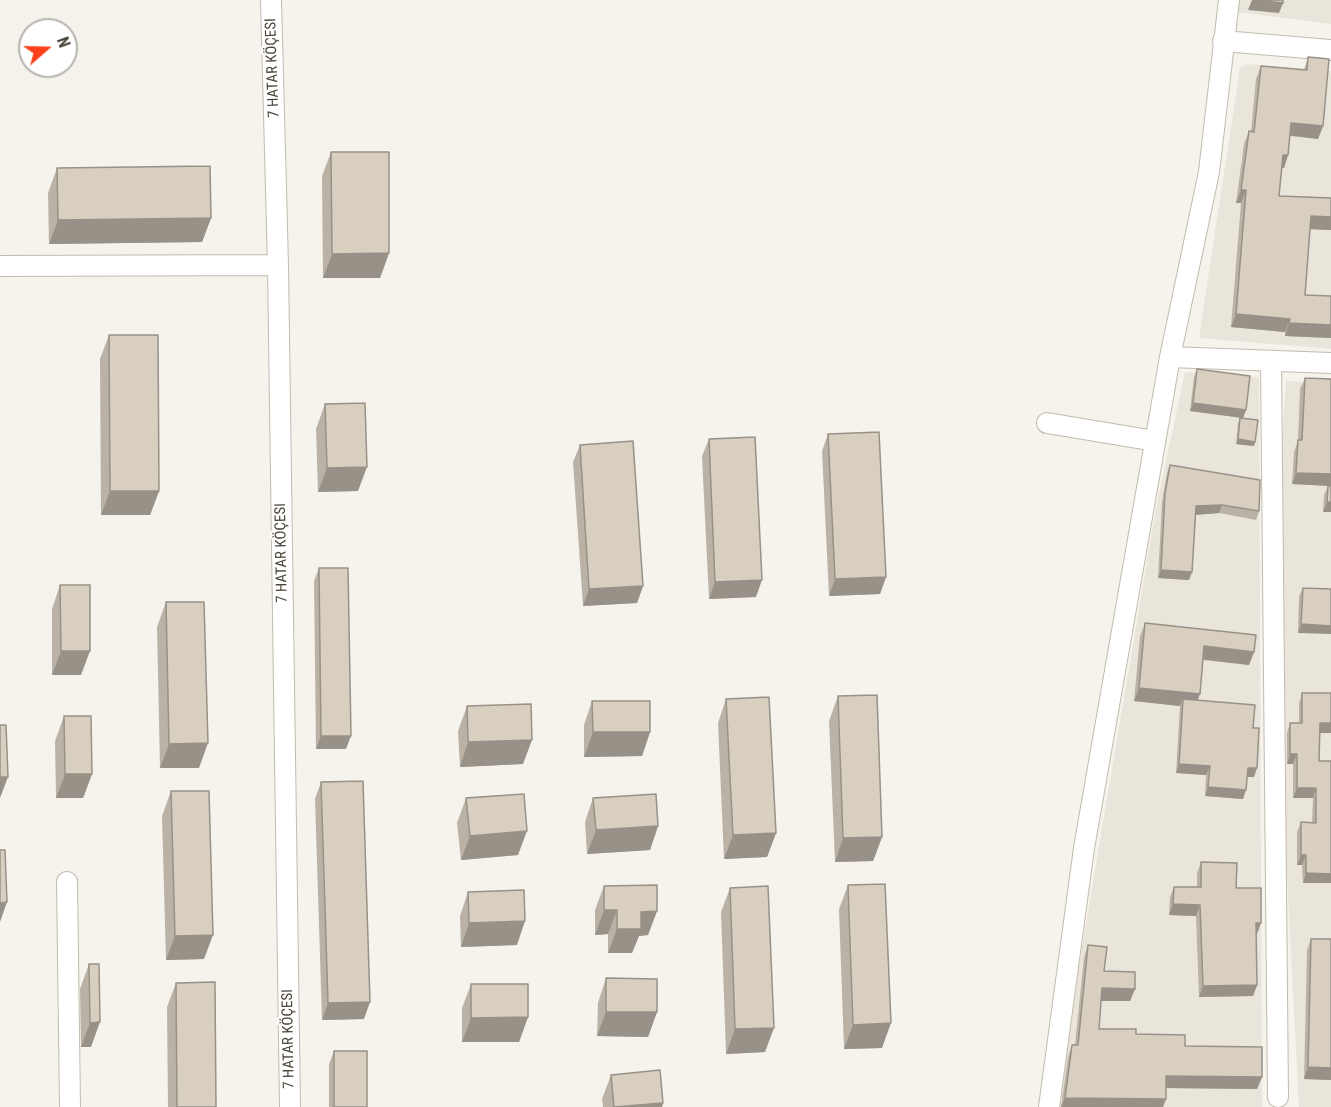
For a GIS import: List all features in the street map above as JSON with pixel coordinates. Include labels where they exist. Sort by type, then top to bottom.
[{"type":"street","name":"7 HATAR KÖÇESI","points":[[271,0],[278,265],[290,1107]]},
{"type":"street","points":[[1049,1107],[1084,848],[1170,357],[1209,172],[1229,0]]},
{"type":"street","points":[[1223,41],[1331,50]]},
{"type":"street","points":[[0,266],[278,265]]},
{"type":"street","points":[[1170,357],[1331,363]]},
{"type":"street","points":[[1271,361],[1278,1097]]},
{"type":"street","points":[[1047,423],[1155,441]]},
{"type":"street","points":[[67,882],[70,1107]]},
{"type":"shaded area","points":[[1239,0],[1331,0],[1331,24],[1237,12]]},
{"type":"shaded area","points":[[1247,64],[1331,71],[1331,349],[1199,338],[1240,68]]},
{"type":"shaded area","points":[[1185,372],[1259,377],[1262,1107],[1055,1107],[1156,508]]},
{"type":"shaded area","points":[[1286,381],[1331,383],[1331,1107],[1299,1107],[1282,781],[1279,493]]},
{"type":"building","points":[[1257,0],[1283,0],[1283,3]]},
{"type":"building","points":[[1308,57],[1329,59],[1323,126],[1291,123],[1288,155],[1283,155],[1279,196],[1331,198],[1331,217],[1311,216],[1305,295],[1331,296],[1331,325],[1289,323],[1290,319],[1236,314],[1246,190],[1241,190],[1249,131],[1254,132],[1261,66],[1307,70]]},
{"type":"building","points":[[331,152],[389,152],[389,253],[332,254]]},
{"type":"building","points":[[210,166],[211,218],[58,220],[57,168]]},
{"type":"building","points":[[109,335],[158,335],[159,491],[110,491]]},
{"type":"building","points":[[1197,369],[1250,376],[1246,410],[1193,403]]},
{"type":"building","points":[[1305,378],[1331,379],[1331,474],[1296,473],[1298,440],[1302,440]]},
{"type":"building","points":[[365,403],[367,467],[327,468],[325,404]]},
{"type":"building","points":[[1240,418],[1258,420],[1255,442],[1238,439]]},
{"type":"building","points":[[879,432],[886,577],[835,579],[828,434]]},
{"type":"building","points":[[755,437],[762,580],[715,582],[709,439]]},
{"type":"building","points":[[633,441],[643,586],[589,589],[580,445]]},
{"type":"building","points":[[1170,465],[1260,480],[1259,511],[1222,505],[1196,506],[1192,572],[1161,570],[1165,493]]},
{"type":"building","points":[[1328,486],[1331,486],[1331,502],[1327,502]]},
{"type":"building","points":[[319,568],[348,568],[351,736],[321,736]]},
{"type":"building","points":[[60,585],[90,585],[90,651],[61,651]]},
{"type":"building","points":[[1303,588],[1331,589],[1331,626],[1301,624]]},
{"type":"building","points":[[166,602],[204,602],[208,743],[169,744]]},
{"type":"building","points":[[1145,623],[1256,635],[1254,652],[1204,646],[1200,694],[1139,688]]},
{"type":"building","points":[[1302,693],[1331,693],[1331,723],[1320,723],[1319,761],[1331,761],[1331,874],[1306,873],[1306,855],[1301,855],[1301,822],[1316,823],[1316,788],[1297,788],[1297,754],[1290,754],[1290,723],[1302,723]]},
{"type":"building","points":[[877,695],[882,837],[843,838],[838,696]]},
{"type":"building","points":[[769,697],[776,833],[733,835],[726,699]]},
{"type":"building","points":[[1183,699],[1255,705],[1253,728],[1259,728],[1257,768],[1248,768],[1246,790],[1208,787],[1210,766],[1179,764]]},
{"type":"building","points":[[592,701],[650,701],[650,732],[593,732]]},
{"type":"building","points":[[531,704],[532,740],[468,742],[467,706]]},
{"type":"building","points":[[64,716],[91,716],[92,774],[65,774]]},
{"type":"building","points":[[0,725],[6,725],[8,777],[0,777]]},
{"type":"building","points":[[363,781],[370,1002],[328,1003],[321,782]]},
{"type":"building","points":[[171,791],[209,791],[213,935],[175,936]]},
{"type":"building","points":[[524,794],[527,831],[470,836],[466,798]]},
{"type":"building","points":[[656,794],[658,826],[596,830],[593,798]]},
{"type":"building","points":[[0,850],[5,850],[7,902],[0,903]]},
{"type":"building","points":[[1201,862],[1237,863],[1236,888],[1261,888],[1261,923],[1256,923],[1257,985],[1203,986],[1200,905],[1173,904],[1174,887],[1201,887]]},
{"type":"building","points":[[885,884],[891,1023],[853,1025],[848,885]]},
{"type":"building","points":[[657,885],[657,911],[641,912],[641,929],[617,929],[617,910],[604,910],[604,886]]},
{"type":"building","points":[[768,886],[774,1028],[735,1029],[730,888]]},
{"type":"building","points":[[524,890],[525,921],[469,923],[468,892]]},
{"type":"building","points":[[1311,939],[1331,939],[1331,1068],[1308,1067]]},
{"type":"building","points":[[1088,945],[1107,947],[1104,971],[1135,972],[1135,989],[1102,988],[1099,1029],[1136,1029],[1136,1034],[1185,1035],[1185,1046],[1262,1047],[1262,1077],[1166,1076],[1166,1099],[1065,1098],[1072,1045],[1078,1045]]},
{"type":"building","points":[[89,964],[99,964],[100,1022],[90,1023]]},
{"type":"building","points":[[606,978],[657,979],[657,1012],[606,1012]]},
{"type":"building","points":[[215,982],[216,1107],[177,1107],[176,983]]},
{"type":"building","points":[[471,984],[528,984],[528,1017],[471,1018]]},
{"type":"building","points":[[334,1051],[367,1051],[367,1107],[334,1107]]},
{"type":"building","points":[[660,1070],[663,1103],[614,1107],[611,1075]]}]
